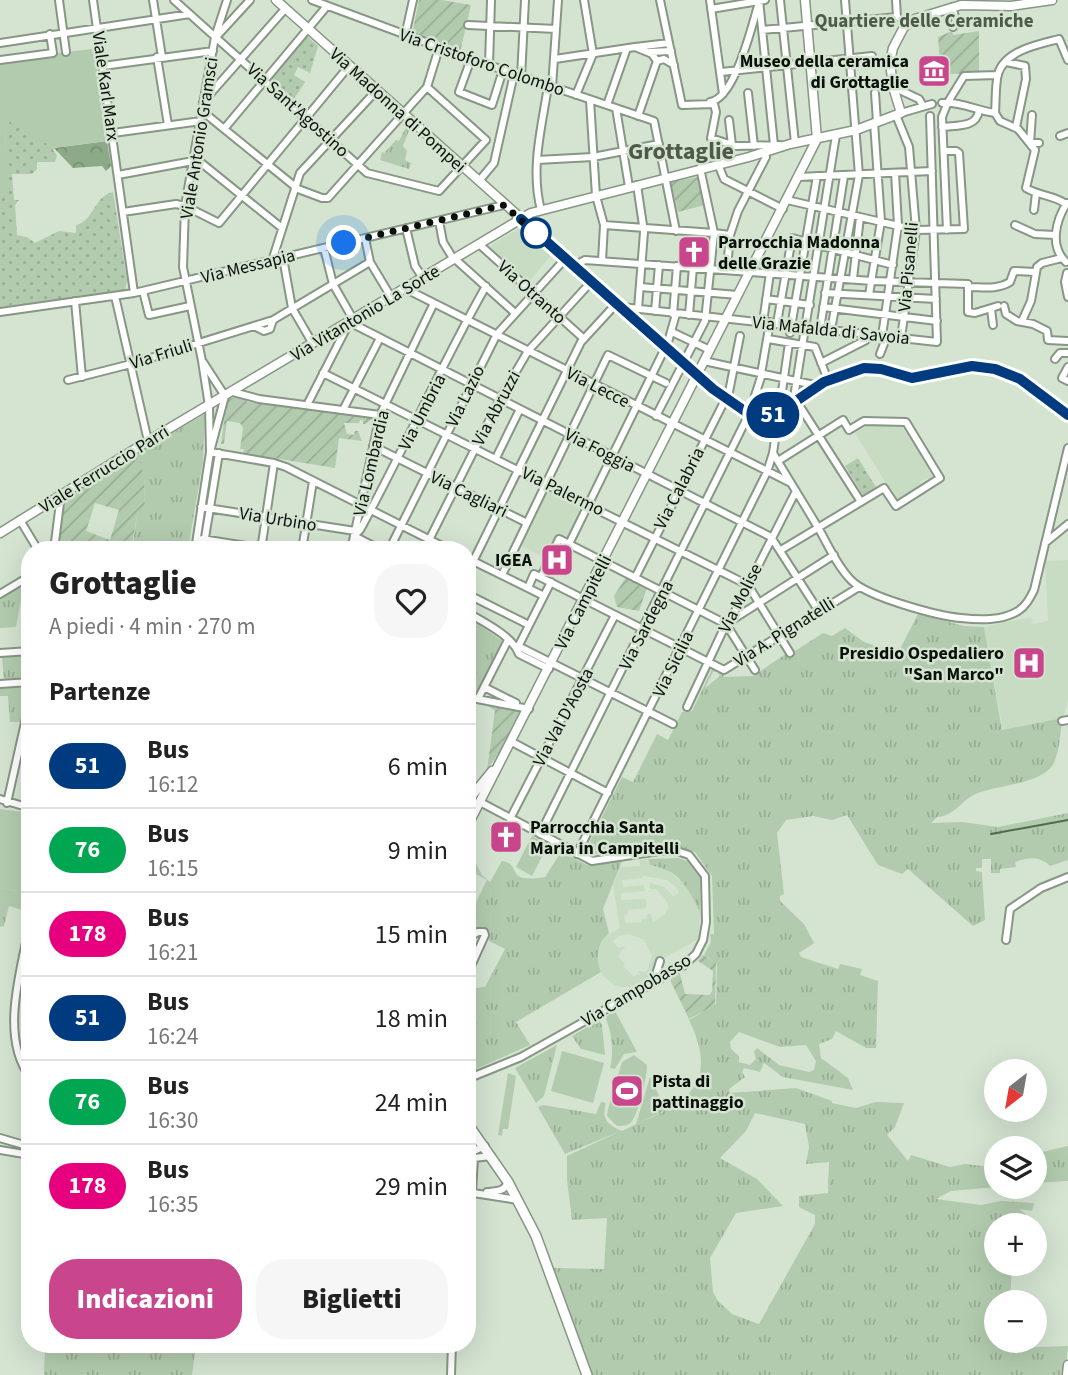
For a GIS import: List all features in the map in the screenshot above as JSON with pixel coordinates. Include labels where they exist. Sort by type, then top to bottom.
[{"type":"main road","points":[[476,1134],[519,1200],[536,1236],[587,1375]]},
{"type":"street","points":[[59,0],[66,52]]},
{"type":"street","name":"Viale Karl Marx","points":[[93,0],[134,293]]},
{"type":"street","points":[[153,0],[168,125]]},
{"type":"street","name":"Via Sant'Agostino","points":[[174,0],[367,173],[439,191],[462,166]]},
{"type":"street","name":"Viale Antonio Gramsci","points":[[210,452],[209,406],[183,267],[185,206],[215,37],[226,0]]},
{"type":"street","points":[[215,37],[250,0]]},
{"type":"street","name":"Via Madonna di Pompei","points":[[276,0],[724,399],[749,414]]},
{"type":"street","points":[[337,10],[340,0]]},
{"type":"street","points":[[405,36],[413,0]]},
{"type":"street","points":[[489,65],[491,0]]},
{"type":"street","points":[[479,181],[494,163],[517,75],[525,0]]},
{"type":"street","points":[[541,210],[537,160],[555,59],[558,0]]},
{"type":"street","points":[[576,95],[593,54],[584,0]]},
{"type":"street","points":[[660,0],[681,103],[684,106],[715,101],[723,94],[737,70],[761,0]]},
{"type":"street","points":[[709,0],[723,94]]},
{"type":"street","points":[[711,9],[761,0]]},
{"type":"street","points":[[761,0],[774,145]]},
{"type":"street","points":[[709,102],[716,107],[711,138],[735,146],[753,148],[792,143],[780,0]]},
{"type":"street","points":[[805,0],[817,139]]},
{"type":"street","points":[[831,330],[859,175],[845,0]]},
{"type":"street","points":[[762,30],[897,17],[895,0]]},
{"type":"street","points":[[928,104],[899,114],[892,87],[891,55],[904,27],[915,19],[970,3],[1052,0]]},
{"type":"street","name":"Via Cristoforo Colombo","points":[[316,1],[405,36],[654,121],[659,144]]},
{"type":"street","points":[[224,129],[327,6]]},
{"type":"street","points":[[952,7],[956,20],[953,27]]},
{"type":"street","points":[[203,102],[285,9]]},
{"type":"street","points":[[0,43],[190,14]]},
{"type":"street","points":[[468,25],[556,29]]},
{"type":"street","points":[[0,61],[53,53],[50,34]]},
{"type":"street","points":[[1068,60],[1059,39],[1033,46],[1006,62],[998,74],[995,113],[1000,121],[1016,127],[1035,153],[1026,188],[1067,203],[1055,235],[1068,274],[1065,282],[1068,297]]},
{"type":"street","points":[[19,40],[22,57]]},
{"type":"street","points":[[555,59],[668,43]]},
{"type":"street","points":[[635,47],[648,52],[671,51]]},
{"type":"street","points":[[202,111],[294,186],[308,194],[328,198],[427,88],[439,48]]},
{"type":"street","points":[[607,105],[626,48]]},
{"type":"street","points":[[103,66],[213,51]]},
{"type":"street","points":[[648,52],[657,61]]},
{"type":"street","points":[[721,72],[872,56]]},
{"type":"street","points":[[456,101],[471,59]]},
{"type":"street","points":[[657,61],[664,59],[674,65]]},
{"type":"street","points":[[638,116],[657,61]]},
{"type":"street","points":[[1006,62],[1025,66],[1026,79],[1016,127]]},
{"type":"street","points":[[123,212],[176,204],[219,223],[349,66]]},
{"type":"street","points":[[459,92],[492,105],[503,70]]},
{"type":"street","points":[[947,230],[942,127],[945,103],[967,75],[998,74]]},
{"type":"street","points":[[892,87],[928,104]]},
{"type":"street","points":[[427,88],[486,140],[499,143]]},
{"type":"street","points":[[272,261],[300,173],[377,90]]},
{"type":"street","points":[[748,93],[753,148]]},
{"type":"street","points":[[869,295],[881,222],[875,93]]},
{"type":"street","points":[[590,100],[596,196],[604,225],[602,261]]},
{"type":"street","points":[[945,103],[995,113]]},
{"type":"street","points":[[823,307],[937,321],[928,104]]},
{"type":"street","points":[[616,108],[644,228],[638,309]]},
{"type":"street","points":[[942,127],[973,123],[978,118],[979,111]]},
{"type":"street","name":"Via Vitantonio La Sorte","points":[[209,406],[521,219],[541,210],[745,157],[753,148],[836,135],[899,114]]},
{"type":"street","name":"Via Pisanelli","points":[[899,114],[909,147],[916,230],[901,338]]},
{"type":"street","points":[[1030,143],[1032,115]]},
{"type":"street","points":[[729,120],[736,152],[745,157]]},
{"type":"street","points":[[113,134],[201,121]]},
{"type":"street","points":[[1060,136],[1068,133]]},
{"type":"street","points":[[836,135],[794,397],[861,502]]},
{"type":"street","name":"Via Campitelli","points":[[476,810],[512,741],[525,707],[551,666],[817,139]]},
{"type":"street","points":[[462,166],[486,140]]},
{"type":"street","points":[[1030,143],[1039,144]]},
{"type":"street","points":[[537,160],[593,157],[659,144],[676,231]]},
{"type":"street","points":[[727,268],[730,234],[766,157],[764,153],[753,148]]},
{"type":"street","points":[[718,164],[724,179],[748,192],[785,204],[812,206],[916,230],[964,229],[958,153],[944,151]]},
{"type":"street","points":[[107,173],[118,174],[194,159],[282,228]]},
{"type":"street","points":[[656,416],[706,317],[714,233],[700,168]]},
{"type":"street","points":[[798,177],[932,171]]},
{"type":"street","points":[[880,354],[885,336],[885,315],[898,225],[895,173]]},
{"type":"street","points":[[790,333],[817,176]]},
{"type":"street","points":[[820,329],[844,176]]},
{"type":"street","points":[[1034,210],[1036,193]]},
{"type":"street","name":"Via Messapia","points":[[0,312],[134,293],[504,205]]},
{"type":"street","points":[[853,279],[860,217]]},
{"type":"street","points":[[439,220],[443,242],[455,259],[515,313]]},
{"type":"street","points":[[604,225],[730,234]]},
{"type":"street","points":[[1015,225],[1035,233],[1055,235]]},
{"type":"street","points":[[406,228],[415,266],[423,278]]},
{"type":"street","points":[[365,238],[370,262],[391,297]]},
{"type":"street","points":[[770,323],[782,301],[792,238],[892,265]]},
{"type":"street","name":"Via Otranto","points":[[479,244],[584,339]]},
{"type":"street","points":[[307,405],[351,322],[333,284],[324,248]]},
{"type":"street","points":[[283,258],[292,309],[313,344]]},
{"type":"street","name":"Via Lazio","points":[[393,541],[497,334],[565,259]]},
{"type":"street","points":[[574,266],[585,260],[994,288],[1007,285],[1014,271],[1035,272]]},
{"type":"street","points":[[1022,321],[1031,301],[1035,272],[1039,264],[1065,260]]},
{"type":"street","name":"Via Friuli","points":[[68,380],[131,364],[273,320],[370,262]]},
{"type":"street","points":[[655,311],[659,265]]},
{"type":"street","points":[[569,544],[672,331],[677,266]]},
{"type":"street","points":[[689,315],[693,267]]},
{"type":"street","points":[[770,273],[766,299],[770,323]]},
{"type":"street","name":"Via Abruzzi","points":[[429,539],[500,399],[528,351],[591,282]]},
{"type":"street","name":"Via Umbria","points":[[354,533],[360,530],[371,510],[486,286]]},
{"type":"street","points":[[968,286],[968,312],[975,313],[997,307]]},
{"type":"street","points":[[640,287],[738,295]]},
{"type":"street","points":[[993,325],[997,307],[994,288]]},
{"type":"street","name":"Via Lecce","points":[[406,289],[791,483]]},
{"type":"street","points":[[143,291],[149,315],[190,306]]},
{"type":"street","points":[[825,293],[936,299]]},
{"type":"street","points":[[114,296],[148,441]]},
{"type":"street","points":[[766,299],[810,305]]},
{"type":"street","points":[[75,301],[82,377]]},
{"type":"street","name":"Via Lombardia","points":[[353,541],[384,403],[435,303]]},
{"type":"street","points":[[476,551],[584,339],[618,305]]},
{"type":"street","name":"Via Mafalda di Savoia","points":[[618,305],[674,314],[937,342],[937,321]]},
{"type":"street","points":[[997,307],[1007,316],[1047,331],[1048,340],[1068,341]]},
{"type":"street","name":"Via Foggia","points":[[351,322],[771,537],[818,611]]},
{"type":"street","name":"Via Sardegna","points":[[540,834],[749,414],[761,374],[770,323]]},
{"type":"street","points":[[672,331],[710,350]]},
{"type":"street","points":[[330,334],[337,345]]},
{"type":"street","points":[[821,363],[866,340],[870,334]]},
{"type":"street","name":"Via Calabria","points":[[635,578],[729,392],[740,336]]},
{"type":"street","points":[[343,410],[380,338]]},
{"type":"street","points":[[768,339],[815,347],[828,380]]},
{"type":"street","name":"Via Sicilia","points":[[577,854],[767,472],[773,453],[789,342]]},
{"type":"street","points":[[1055,359],[1060,352],[1068,353]]},
{"type":"street","points":[[502,575],[608,355],[666,383]]},
{"type":"street","name":"Viale Antonio Gramsci","points":[[196,541],[210,452],[229,394],[202,361]]},
{"type":"street","points":[[704,361],[819,386]]},
{"type":"street","points":[[749,414],[777,414],[828,380],[864,368],[881,369],[912,378],[972,366],[985,367],[1020,379],[1068,415]]},
{"type":"street","points":[[1068,367],[1062,378],[1068,381]]},
{"type":"street","name":"Via Palermo","points":[[323,373],[748,585],[790,653]]},
{"type":"street","points":[[245,385],[252,397]]},
{"type":"street","points":[[229,394],[380,415]]},
{"type":"street","name":"Viale Ferruccio Parri","points":[[0,533],[209,406]]},
{"type":"street","points":[[496,458],[520,409]]},
{"type":"street","points":[[778,461],[842,420],[849,430],[864,421],[906,422],[940,478],[896,506],[884,488],[781,550]]},
{"type":"street","name":"Via Cagliari","points":[[373,446],[527,523]]},
{"type":"street","points":[[773,453],[848,577],[859,587],[881,597],[958,618],[999,618],[1018,611],[1030,599],[1038,579],[1068,448]]},
{"type":"street","points":[[210,452],[274,463],[433,541]]},
{"type":"street","points":[[204,539],[219,453]]},
{"type":"street","points":[[263,541],[274,463]]},
{"type":"street","points":[[303,541],[313,481]]},
{"type":"street","name":"Via Molise","points":[[687,707],[796,491]]},
{"type":"street","points":[[55,541],[61,495]]},
{"type":"street","name":"Via Urbino","points":[[201,507],[354,533],[367,541]]},
{"type":"street","points":[[20,520],[33,541]]},
{"type":"street","points":[[1045,543],[1068,524]]},
{"type":"street","points":[[196,538],[216,541]]},
{"type":"street","points":[[541,577],[559,539],[728,623],[755,670]]},
{"type":"street","points":[[728,623],[834,555]]},
{"type":"street","points":[[476,562],[544,596]]},
{"type":"street","points":[[528,588],[534,574],[709,662]]},
{"type":"street","points":[[0,594],[21,581]]},
{"type":"street","points":[[517,649],[551,582]]},
{"type":"street","name":"Via A. Pignatelli","points":[[709,662],[724,670],[859,587]]},
{"type":"street","points":[[476,598],[529,625]]},
{"type":"street","name":"Via Val D'Aosta","points":[[510,819],[615,615]]},
{"type":"street","points":[[476,618],[508,640],[519,654],[583,678],[673,724]]},
{"type":"street","points":[[508,640],[478,699],[525,707]]},
{"type":"street","points":[[0,653],[21,652]]},
{"type":"street","points":[[0,684],[21,683]]},
{"type":"street","points":[[484,687],[525,707]]},
{"type":"street","points":[[7,803],[21,740]]},
{"type":"street","points":[[512,741],[608,793]]},
{"type":"street","points":[[476,792],[499,763]]},
{"type":"street","points":[[0,799],[21,806]]},
{"type":"street","name":"Via Campobasso","points":[[476,1075],[559,1040],[683,966],[696,954],[703,940],[706,922],[705,876],[690,855],[677,851],[638,853],[592,860],[478,806]]},
{"type":"street","points":[[1006,940],[1010,909],[1041,888],[1068,877]]},
{"type":"street","points":[[476,933],[484,932],[485,935],[476,955]]},
{"type":"street","points":[[653,983],[660,961]]},
{"type":"street","points":[[21,973],[8,1020],[9,1034],[21,1065]]},
{"type":"street","points":[[0,1138],[21,1144]]},
{"type":"street","points":[[476,1152],[485,1146]]},
{"type":"street","points":[[0,1150],[21,1154]]},
{"type":"street","points":[[476,1156],[491,1156]]},
{"type":"street","points":[[476,1192],[501,1191],[506,1188],[508,1182]]},
{"type":"street","points":[[476,1193],[519,1200]]},
{"type":"street","points":[[451,1375],[452,1353]]},
{"type":"street","points":[[1067,1375],[1068,1365]]},
{"type":"shaded area","points":[[521,228],[552,254],[528,283],[490,248],[495,242]]},
{"type":"shaded area","points":[[868,425],[902,427],[934,478],[920,482],[922,486],[897,501],[855,433]]},
{"type":"shaded area","points":[[547,488],[584,506],[567,540],[558,535],[546,558],[519,545]]},
{"type":"shaded area","name":"Presidio Ospedaliero \"San Marco\"","points":[[1068,560],[1068,700],[1063,718],[1003,730],[984,627],[1031,617],[1033,624],[1048,621],[1045,561]]},
{"type":"shaded area","points":[[648,859],[650,865],[666,869],[685,885],[700,912],[699,936],[697,940],[656,962],[649,978],[642,983],[621,987],[603,976],[598,964],[598,950],[606,936],[620,928],[613,885],[621,867],[640,866],[640,860]],"holes":[[[643,876],[667,880],[679,893],[673,896],[664,887],[650,883],[650,889],[656,889],[669,907],[664,915],[653,922],[651,914],[647,914],[647,918],[641,919],[641,922],[625,923],[624,915],[628,914],[628,910],[646,908],[646,899],[621,900],[621,893],[645,891],[644,885],[623,887],[622,880]],[[629,934],[644,940],[652,955],[648,969],[645,972],[638,971],[640,975],[634,977],[617,956],[624,946],[619,948],[613,942],[618,936]]]},
{"type":"green space","points":[[419,0],[442,0],[471,5],[460,52],[412,34]]},
{"type":"green space","points":[[952,31],[953,35],[979,31],[979,73],[950,74],[949,67],[940,67],[938,37]]},
{"type":"green space","points":[[307,36],[318,46],[310,73],[298,67],[294,75],[305,82],[294,99],[271,79]]},
{"type":"green space","points":[[100,48],[113,140],[54,148],[6,120],[5,190],[0,190],[0,60]]},
{"type":"green space","points":[[8,119],[54,148],[57,155],[55,162],[37,162],[37,169],[32,174],[12,174],[14,200],[19,200],[15,205],[17,235],[27,237],[35,243],[59,231],[76,233],[76,225],[87,219],[102,198],[113,192],[127,280],[125,291],[0,307],[0,190],[4,190]]},
{"type":"green space","points":[[407,125],[410,128],[403,146],[407,151],[405,160],[411,163],[409,169],[380,160],[382,152],[396,140],[399,141]]},
{"type":"green space","points":[[107,141],[111,166],[106,171],[102,166],[73,168],[54,148]]},
{"type":"green space","points":[[698,177],[705,205],[678,212],[671,182]]},
{"type":"green space","points":[[240,396],[248,402],[374,418],[365,424],[363,420],[359,423],[344,423],[347,434],[354,435],[355,431],[358,431],[362,441],[339,438],[335,468],[243,453],[244,449],[240,449],[243,428],[240,423],[227,421],[224,444],[221,444],[227,399]]},
{"type":"green space","points":[[205,414],[203,462],[189,541],[133,541],[138,509],[145,510],[144,474],[136,454]]},
{"type":"green space","points":[[136,454],[144,474],[145,511],[138,510],[132,541],[60,541],[65,496]],"holes":[[[95,503],[119,510],[110,540],[86,531]]]},
{"type":"green space","points":[[858,458],[877,489],[864,497],[845,466]]},
{"type":"green space","points":[[626,577],[647,588],[639,611],[617,607],[614,596]]},
{"type":"green space","points":[[21,586],[16,627],[0,628],[0,598]]},
{"type":"green space","points":[[918,614],[964,626],[984,627],[1002,730],[1063,718],[1057,755],[1043,774],[978,793],[954,811],[937,817],[931,823],[962,822],[998,827],[1068,813],[1068,860],[1050,866],[1041,860],[1029,859],[1015,862],[1016,867],[1000,869],[1000,873],[991,873],[991,859],[982,859],[982,868],[976,868],[976,871],[982,872],[985,920],[973,926],[908,869],[902,874],[878,865],[847,815],[832,820],[813,816],[786,820],[777,833],[784,894],[780,896],[780,901],[804,924],[814,943],[799,953],[801,957],[838,969],[840,964],[862,969],[860,975],[878,981],[876,1048],[866,1048],[836,1031],[832,1039],[819,1044],[821,1058],[848,1078],[853,1090],[783,1077],[764,1063],[760,1072],[744,1068],[742,1072],[745,1077],[729,1089],[730,1093],[796,1088],[832,1103],[856,1108],[876,1102],[904,1103],[895,1127],[887,1135],[908,1161],[911,1155],[950,1167],[965,1164],[984,1166],[984,1188],[951,1191],[936,1199],[981,1205],[1001,1201],[1034,1203],[1032,1211],[1019,1209],[1025,1213],[984,1213],[984,1276],[1011,1276],[1011,1290],[984,1290],[984,1353],[1047,1353],[1047,1347],[1068,1346],[1065,1375],[593,1375],[553,1268],[604,1269],[607,1218],[572,1220],[567,1156],[621,1131],[565,1154],[538,1107],[543,1105],[596,1114],[601,1102],[606,1103],[605,1117],[613,1126],[622,1131],[636,1124],[650,1077],[666,1110],[687,1096],[695,1084],[700,1072],[701,1057],[689,1020],[716,1004],[717,964],[704,955],[711,942],[710,934],[714,934],[712,876],[695,852],[672,845],[626,849],[600,855],[585,851],[622,777],[633,782],[657,734],[668,740],[682,712],[692,711],[712,669],[717,671],[713,672],[705,688],[720,676],[718,672],[724,675],[723,677],[753,676],[787,653],[793,656],[795,651],[823,633],[832,636],[845,628],[864,642],[898,653]],"holes":[[[739,1032],[780,1047],[806,1045],[816,1061],[814,1070],[809,1072],[779,1065],[757,1048],[754,1052],[756,1059],[750,1065],[739,1062],[739,1056],[731,1049],[730,1042]],[[755,1113],[805,1124],[809,1147],[806,1164],[829,1162],[828,1193],[799,1196],[799,1207],[815,1215],[815,1224],[759,1324],[732,1314],[718,1301],[713,1292],[710,1258],[736,1213],[783,1206],[757,1179],[720,1158],[746,1131]]]},
{"type":"green space","points":[[476,623],[503,641],[476,695]]},
{"type":"green space","points":[[21,656],[21,679],[4,680],[2,657]]},
{"type":"green space","points":[[21,687],[21,722],[10,722],[8,696],[0,696],[0,688]]},
{"type":"green space","points":[[486,704],[520,709],[521,712],[506,743],[487,770],[495,711]]},
{"type":"green space","points":[[0,809],[21,812],[21,892],[0,888]]},
{"type":"green space","points":[[532,836],[548,845],[532,876],[516,867]]},
{"type":"green space","points":[[561,852],[587,865],[622,861],[603,909],[609,933],[598,951],[601,972],[516,1022],[530,1045],[476,1069],[476,988],[485,987],[505,949],[489,941],[488,934],[482,929],[476,931],[476,902],[487,880],[476,874],[476,863],[482,875],[490,882],[502,861],[512,866],[518,876],[545,877]]},
{"type":"green space","points":[[679,858],[687,861],[700,877],[700,912],[681,881],[669,871],[650,865],[648,859]]},
{"type":"green space","points":[[0,888],[21,892],[21,910],[9,906],[4,926],[0,927]]},
{"type":"green space","points":[[703,955],[716,963],[715,1005],[689,1019],[670,980],[680,974],[685,994],[710,995],[713,971],[698,961]]},
{"type":"green space","points":[[615,1011],[637,1052],[624,1054],[615,1069],[610,1068],[612,1042],[605,1017]]},
{"type":"green space","points":[[599,1020],[602,1025],[605,1055],[581,1049],[572,1036]]},
{"type":"green space","points":[[557,1045],[544,1096],[536,1103],[515,1068]]},
{"type":"green space","points":[[562,1051],[604,1063],[593,1103],[551,1091]]},
{"type":"green space","name":"Pista di pattinaggio","points":[[634,1055],[647,1065],[642,1094],[631,1123],[617,1126],[607,1116],[608,1109],[622,1062]]},
{"type":"green space","points":[[508,1073],[516,1076],[508,1129],[503,1129],[502,1136],[498,1135]]},
{"type":"green space","points":[[1068,1146],[1068,1181],[1047,1182],[1047,1151]]},
{"type":"green space","points":[[45,1353],[195,1353],[192,1375],[44,1375]]},
{"type":"waterway","points":[[991,834],[1068,820]]},
{"type":"bus line","name":"51","points":[[521,219],[724,399],[749,414],[777,414],[824,382],[853,370],[873,367],[912,378],[972,366],[995,369],[1020,379],[1068,415]]},
{"type":"place","name":"Museo della ceramica di Grottaglie","points":[[934,71]]},
{"type":"place","name":"Parrocchia Madonna delle Grazie","points":[[694,252]]},
{"type":"place","name":"IGEA","points":[[557,560]]},
{"type":"place","name":"Presidio Ospedaliero \"San Marco\"","points":[[1029,663]]},
{"type":"place","name":"Parrocchia Santa Maria in Campitelli","points":[[506,837]]},
{"type":"place","name":"Pista di pattinaggio","points":[[627,1091]]},
{"type":"district","name":"Quartiere delle Ceramiche","points":[[924,20]]},
{"type":"district","name":"Grottaglie","points":[[681,151]]},
{"type":"route","points":[[344,243],[504,205],[539,236],[536,233]]}]
